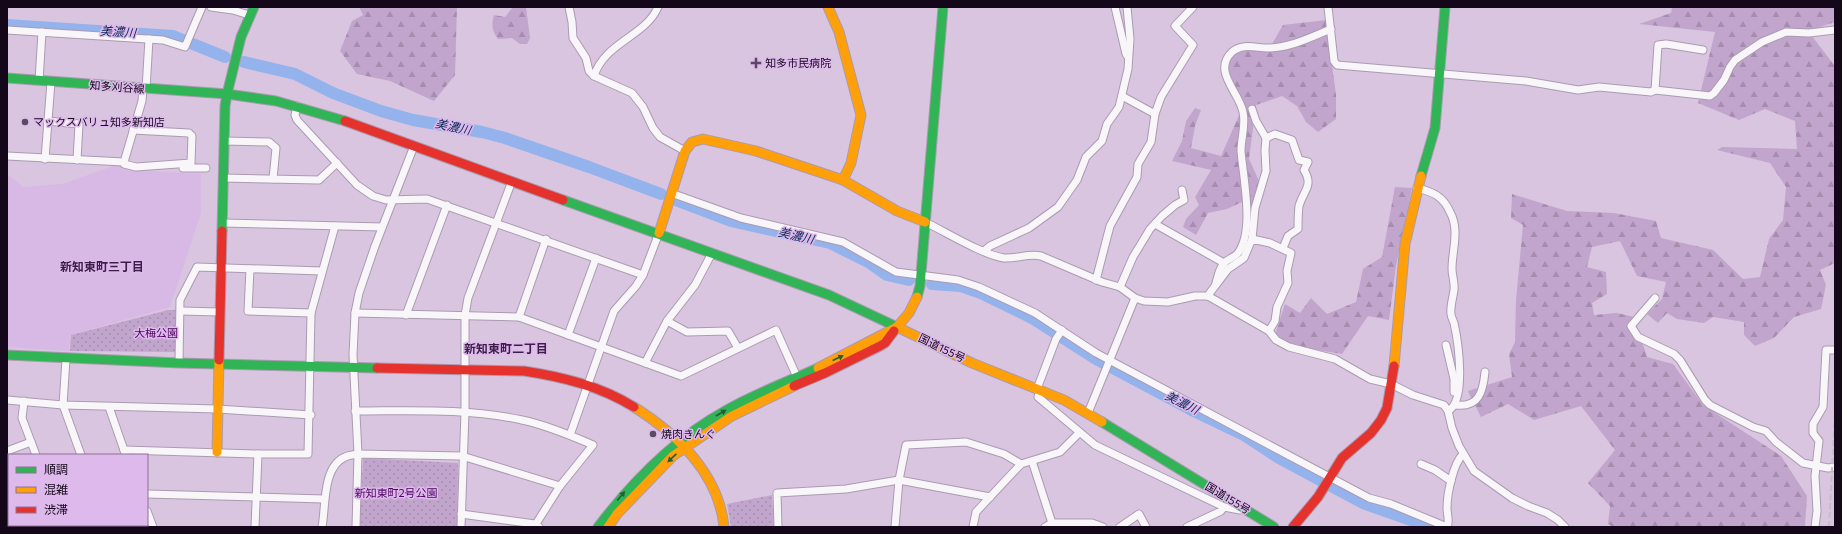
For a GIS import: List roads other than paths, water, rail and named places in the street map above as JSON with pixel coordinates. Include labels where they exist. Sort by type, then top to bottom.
[{"type":"main road","points":[[217,452],[224,141],[227,94],[236,55],[249,15],[254,7]]},
{"type":"main road","points":[[828,7],[839,32],[861,115],[851,164],[843,180]]},
{"type":"main road","points":[[608,527],[617,514],[683,444],[732,416],[880,346],[885,343],[909,314],[920,286],[943,7]]},
{"type":"main road","points":[[1293,527],[1318,497],[1342,458],[1371,433],[1381,420],[1387,408],[1396,351],[1401,268],[1417,188],[1425,156],[1435,128],[1445,7]]},
{"type":"main road","name":"知多刈谷線","points":[[7,78],[214,94],[245,95],[297,106],[337,118],[512,181]]},
{"type":"main road","points":[[659,233],[685,151],[692,142],[702,139],[756,151],[843,180],[897,211],[925,222]]},
{"type":"main road","name":"国道155号","points":[[512,181],[659,233],[829,296],[972,363],[1038,389],[1088,413],[1274,527]]},
{"type":"main road","points":[[598,527],[637,478],[683,444],[717,415],[869,343],[897,327]]},
{"type":"main road","points":[[7,355],[66,359],[179,363],[524,371],[589,384],[629,403],[683,444],[710,480],[720,505],[724,527]]},
{"type":"street","points":[[7,30],[170,41],[185,47],[202,7]]},
{"type":"street","points":[[211,7],[234,10],[249,15]]},
{"type":"street","points":[[569,7],[573,38],[586,58],[589,70],[594,76],[632,94],[643,107],[653,128],[660,137],[685,151]]},
{"type":"street","points":[[594,76],[605,56],[645,24],[658,7]]},
{"type":"street","points":[[1115,7],[1126,54],[1130,58]]},
{"type":"street","points":[[984,251],[990,246],[1037,223],[1058,207],[1077,180],[1086,157],[1102,141],[1107,124],[1119,107],[1130,58],[1127,7]]},
{"type":"street","points":[[1096,280],[1110,226],[1137,177],[1138,164],[1151,142],[1155,114],[1165,89],[1170,84],[1193,45],[1175,26],[1193,7]]},
{"type":"street","points":[[1328,7],[1334,61],[1337,65],[1526,81],[1578,90],[1598,87],[1651,92],[1655,90],[1710,96],[1724,80],[1730,66],[1735,60],[1762,42],[1786,32],[1809,33],[1835,30]]},
{"type":"street","points":[[1215,285],[1224,263],[1238,254],[1243,244],[1245,237],[1247,198],[1241,150],[1243,111],[1224,72],[1225,63],[1232,52],[1236,49],[1257,46],[1269,49],[1292,45],[1331,29]]},
{"type":"street","points":[[39,80],[42,32]]},
{"type":"street","points":[[124,162],[142,101],[149,40]]},
{"type":"street","points":[[1655,90],[1658,46],[1666,44],[1703,50]]},
{"type":"street","points":[[45,159],[51,82]]},
{"type":"street","points":[[1122,96],[1155,114]]},
{"type":"street","points":[[297,106],[295,116],[297,120],[364,191],[379,198],[392,200],[428,199],[546,239],[643,275]]},
{"type":"street","points":[[1208,296],[1228,269],[1244,258],[1252,239],[1254,208],[1266,171],[1266,138],[1256,121],[1252,109]]},
{"type":"street","points":[[47,121],[79,124],[77,160]]},
{"type":"street","points":[[7,156],[124,162],[124,164],[136,167],[191,163],[192,136],[189,133],[133,130]]},
{"type":"street","points":[[1266,138],[1275,134],[1292,140],[1299,160],[1308,162],[1304,170],[1309,179],[1300,205],[1298,229],[1288,236],[1283,248]]},
{"type":"street","points":[[224,141],[269,142],[276,148],[273,179]]},
{"type":"street","points":[[356,527],[358,454],[353,338],[355,313],[361,287],[382,227],[414,146]]},
{"type":"street","points":[[224,178],[319,180],[337,163]]},
{"type":"street","points":[[179,165],[180,167],[206,168]]},
{"type":"street","points":[[461,527],[462,456],[465,412],[465,315],[468,298],[512,181]]},
{"type":"street","points":[[1417,188],[1432,192],[1443,200],[1451,212],[1454,222],[1455,236],[1452,273],[1454,286],[1451,315],[1454,323],[1460,377],[1455,405]]},
{"type":"street","points":[[1120,287],[1133,257],[1155,224],[1175,205],[1184,200],[1182,190]]},
{"type":"street","points":[[671,193],[741,218],[843,242],[896,272],[958,280],[979,287],[1034,313],[1096,353],[1329,478],[1369,498],[1391,504],[1447,527],[1449,522],[1447,504],[1451,481],[1459,459],[1463,454]]},
{"type":"street","points":[[406,315],[446,205]]},
{"type":"street","points":[[925,222],[984,251],[1005,258],[1033,254],[1041,256],[1096,280],[1120,287],[1135,298],[1157,302],[1168,302],[1195,296],[1208,296],[1269,331],[1276,340],[1289,347],[1335,359],[1370,379],[1391,384],[1413,395],[1436,401],[1448,409]]},
{"type":"street","points":[[222,223],[382,227]]},
{"type":"street","points":[[1155,224],[1224,263]]},
{"type":"street","points":[[109,406],[125,453],[217,452],[308,454],[311,313],[335,226]]},
{"type":"street","points":[[570,435],[603,347],[614,311],[636,286],[643,275],[659,233]]},
{"type":"street","points":[[519,317],[546,239]]},
{"type":"street","points":[[1252,239],[1283,248],[1291,253],[1287,271],[1288,284],[1278,307],[1275,321],[1269,331]]},
{"type":"street","points":[[645,363],[667,321],[695,285],[712,253]]},
{"type":"street","points":[[568,335],[596,258]]},
{"type":"street","points":[[179,363],[180,300],[197,267],[322,271]]},
{"type":"street","points":[[250,269],[248,311],[311,313]]},
{"type":"street","points":[[1088,413],[1135,298]]},
{"type":"street","points":[[1655,298],[1631,326],[1638,337],[1674,354],[1680,360],[1705,400],[1710,405],[1753,427],[1762,428],[1776,442],[1803,463],[1828,468],[1835,467]]},
{"type":"street","points":[[181,311],[220,312]]},
{"type":"street","points":[[355,313],[519,317],[681,376],[776,330],[797,377]]},
{"type":"street","points":[[667,321],[687,332],[728,331],[738,348]]},
{"type":"street","points":[[1062,330],[1056,339],[1038,389],[1038,397],[1095,445],[1106,451],[1224,507],[1251,512]]},
{"type":"street","points":[[1446,345],[1452,369],[1454,387],[1448,409],[1452,428],[1463,454],[1474,470],[1512,498],[1547,513],[1558,520],[1565,527]]},
{"type":"street","points":[[1815,527],[1817,511],[1816,465],[1819,440],[1814,433],[1813,424],[1823,407],[1826,350],[1835,350]]},
{"type":"street","points":[[66,359],[63,405],[81,454]]},
{"type":"street","points":[[1448,409],[1455,405],[1470,404],[1480,396],[1483,389],[1485,372]]},
{"type":"street","points":[[7,400],[63,405],[217,409],[310,415]]},
{"type":"street","points":[[24,401],[22,418],[36,454]]},
{"type":"street","points":[[355,411],[465,412],[522,420],[570,435],[593,445],[560,486],[536,526],[461,514]]},
{"type":"street","points":[[973,527],[976,512],[1021,464],[1060,452],[1079,432]]},
{"type":"street","points":[[7,451],[31,442]]},
{"type":"street","points":[[895,527],[899,480],[906,445],[966,442],[1004,454],[1021,464]]},
{"type":"street","points":[[255,527],[258,454]]},
{"type":"street","points":[[322,527],[324,499],[332,468],[345,457],[358,454],[462,456],[560,486]]},
{"type":"street","points":[[1032,461],[1052,523]]},
{"type":"street","points":[[1421,464],[1435,470],[1451,481]]},
{"type":"street","points":[[778,527],[777,493],[846,488],[899,480],[990,497]]},
{"type":"street","points":[[148,494],[324,499]]},
{"type":"street","points":[[1187,527],[1221,511],[1224,507]]},
{"type":"street","points":[[148,513],[154,527]]},
{"type":"street","points":[[1120,527],[1139,514],[1146,527]]},
{"type":"street","points":[[1045,527],[1052,523],[1092,523],[1102,527]]},
{"type":"waterway","name":"美濃川","points":[[7,25],[173,36],[225,57]]},
{"type":"waterway","points":[[1806,30],[1835,27]]},
{"type":"waterway","points":[[1769,35],[1783,30]]},
{"type":"waterway","points":[[1735,56],[1743,51]]},
{"type":"waterway","name":"美濃川","points":[[244,62],[295,74],[333,93],[381,111],[413,120],[482,132],[505,138],[661,194]]},
{"type":"waterway","name":"美濃川","points":[[678,201],[731,221],[830,243],[870,263],[887,275],[909,280]]},
{"type":"waterway","name":"美濃川","points":[[932,284],[961,286],[981,293],[1032,318],[1096,359],[1190,409],[1244,435],[1279,458],[1363,503],[1431,527]]},
{"type":"railway","points":[[1829,527],[1835,412]]},
{"type":"place","name":"知多市民病院","points":[[756,63]]},
{"type":"place","name":"マックスバリュ知多新知店","points":[[25,122]]},
{"type":"place","name":"焼肉きんぐ","points":[[653,434]]},
{"type":"district","name":"新知東町三丁目","points":[[102,267]]},
{"type":"district","name":"新知東町二丁目","points":[[506,349]]},
{"type":"park label","name":"大梅公園","points":[[156,333]]},
{"type":"park label","name":"新知東町2号公園","points":[[396,493]]}]
